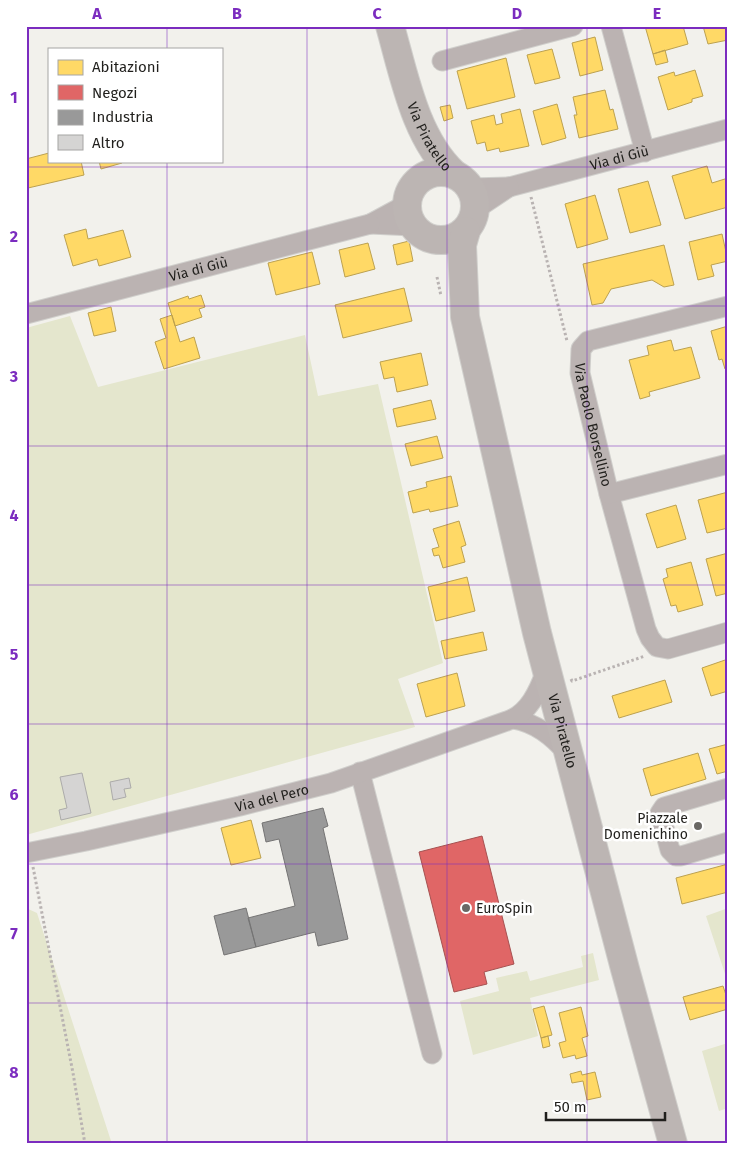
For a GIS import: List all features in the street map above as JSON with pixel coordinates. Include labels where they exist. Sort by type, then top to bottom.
[{"type":"main road","name":"Via Piratello","points":[[390,26],[409,96],[418,169],[417,214],[438,249],[464,317],[558,671],[568,754],[673,1144]]},
{"type":"main road","name":"Via Piratello","points":[[409,96],[428,140],[466,201],[462,245],[464,317]]},
{"type":"main road","name":"Via Piratello","points":[[417,214],[422,177],[432,173],[443,172],[466,201]]},
{"type":"main road","points":[[417,214],[444,241],[456,238],[466,201]]},
{"type":"street","points":[[442,61],[573,26]]},
{"type":"street","points":[[611,26],[645,152]]},
{"type":"street","name":"Via di Giù","points":[[466,201],[509,187],[728,129]]},
{"type":"street","name":"Via di Giù","points":[[26,314],[370,224],[417,214]]},
{"type":"street","name":"Via Paolo Borsellino","points":[[657,647],[646,629],[609,494],[580,373],[581,349],[588,341],[728,306]]},
{"type":"street","points":[[609,494],[728,464]]},
{"type":"street","points":[[657,647],[668,649],[728,632]]},
{"type":"street","name":"Via del Pero","points":[[28,852],[86,841],[240,806],[331,783],[512,720],[533,700],[558,671]]},
{"type":"street","points":[[512,720],[526,721],[539,728],[568,754]]},
{"type":"street","points":[[360,772],[432,1054]]},
{"type":"street","points":[[728,788],[664,807],[660,815],[670,850],[676,856],[728,842]]},
{"type":"path","points":[[528,182],[568,345],[581,363]]},
{"type":"path","points":[[558,671],[572,681],[648,655],[657,647]]},
{"type":"path","points":[[28,852],[73,1074],[85,1144]]},
{"type":"green space","points":[[70,316],[98,387],[305,335],[318,396],[378,384],[443,663],[398,679],[415,727],[26,835],[26,328]]},
{"type":"green space","points":[[26,908],[37,913],[112,1144],[26,1144]]},
{"type":"green space","points":[[728,908],[728,983],[706,916]]},
{"type":"green space","points":[[593,953],[599,980],[530,998],[538,1036],[473,1055],[460,1001],[499,991],[496,978],[527,971],[530,981],[583,967],[581,956]]},
{"type":"green space","points":[[728,1043],[728,1108],[719,1111],[702,1051]]},
{"type":"building: Abitazioni","points":[[645,26],[683,26],[688,44],[653,54]]},
{"type":"building: Abitazioni","points":[[703,26],[728,26],[728,40],[708,44]]},
{"type":"building: Abitazioni","points":[[595,37],[603,70],[580,76],[572,43]]},
{"type":"building: Abitazioni","points":[[552,49],[560,78],[535,84],[527,55]]},
{"type":"building: Abitazioni","points":[[665,50],[668,62],[656,65],[653,54]]},
{"type":"building: Abitazioni","points":[[506,58],[515,97],[467,109],[457,71]]},
{"type":"building: Abitazioni","points":[[695,70],[703,96],[668,110],[658,77],[674,72],[675,76]]},
{"type":"building: Abitazioni","points":[[605,90],[610,110],[613,109],[618,129],[579,138],[574,115],[577,115],[573,97]]},
{"type":"building: Abitazioni","points":[[557,104],[566,138],[542,145],[533,111]]},
{"type":"building: Abitazioni","points":[[450,105],[453,118],[444,121],[440,107]]},
{"type":"building: Abitazioni","points":[[520,109],[529,146],[500,152],[499,148],[487,151],[485,142],[477,144],[471,121],[494,115],[496,125],[503,123],[501,114]]},
{"type":"building: Abitazioni","points":[[48,153],[48,162],[81,162],[84,175],[28,188],[26,159]]},
{"type":"building: Abitazioni","points":[[99,162],[122,162],[122,163],[101,169]]},
{"type":"building: Abitazioni","points":[[707,166],[712,183],[728,178],[728,207],[685,219],[672,176]]},
{"type":"building: Abitazioni","points":[[648,181],[661,225],[630,233],[618,189]]},
{"type":"building: Abitazioni","points":[[595,195],[608,239],[577,248],[565,204]]},
{"type":"building: Abitazioni","points":[[86,229],[88,239],[123,230],[131,257],[99,266],[97,259],[73,266],[64,235]]},
{"type":"building: Abitazioni","points":[[722,234],[728,261],[711,265],[714,276],[698,280],[689,242]]},
{"type":"building: Abitazioni","points":[[409,241],[413,261],[397,265],[393,245]]},
{"type":"building: Abitazioni","points":[[368,243],[375,269],[345,277],[339,250]]},
{"type":"building: Abitazioni","points":[[664,245],[674,285],[664,287],[652,280],[611,289],[603,303],[592,305],[583,264]]},
{"type":"building: Abitazioni","points":[[312,252],[320,284],[276,295],[268,263]]},
{"type":"building: Abitazioni","points":[[404,288],[412,321],[343,338],[335,305]]},
{"type":"building: Abitazioni","points":[[201,295],[205,307],[199,309],[202,317],[175,326],[168,303],[188,296],[189,299]]},
{"type":"building: Abitazioni","points":[[111,307],[116,331],[94,336],[88,313]]},
{"type":"building: Abitazioni","points":[[172,315],[180,342],[194,337],[200,358],[164,369],[155,342],[166,338],[160,319]]},
{"type":"building: Abitazioni","points":[[728,326],[728,368],[725,369],[722,359],[719,360],[711,331]]},
{"type":"building: Abitazioni","points":[[671,340],[674,351],[691,347],[700,378],[649,392],[650,396],[640,399],[629,360],[649,355],[647,346]]},
{"type":"building: Abitazioni","points":[[421,353],[428,385],[397,392],[394,377],[384,379],[380,362]]},
{"type":"building: Abitazioni","points":[[431,400],[436,419],[397,427],[393,409]]},
{"type":"building: Abitazioni","points":[[437,436],[443,458],[411,466],[405,444]]},
{"type":"building: Abitazioni","points":[[451,476],[458,506],[430,512],[429,509],[413,513],[408,492],[427,487],[426,482]]},
{"type":"building: Abitazioni","points":[[728,492],[728,528],[707,533],[698,500]]},
{"type":"building: Abitazioni","points":[[676,505],[686,539],[657,548],[646,514]]},
{"type":"building: Abitazioni","points":[[459,521],[466,545],[461,547],[465,562],[443,568],[439,555],[434,556],[432,549],[439,547],[433,529]]},
{"type":"building: Abitazioni","points":[[728,553],[728,593],[716,596],[706,559]]},
{"type":"building: Abitazioni","points":[[691,562],[703,605],[678,612],[676,605],[671,606],[663,579],[668,577],[666,569]]},
{"type":"building: Abitazioni","points":[[467,577],[475,611],[436,621],[428,587]]},
{"type":"building: Abitazioni","points":[[483,632],[487,650],[445,659],[441,641]]},
{"type":"building: Abitazioni","points":[[728,659],[728,691],[711,696],[702,668]]},
{"type":"building: Abitazioni","points":[[457,673],[465,706],[426,717],[417,684]]},
{"type":"building: Abitazioni","points":[[665,680],[672,702],[619,718],[612,696]]},
{"type":"building: Abitazioni","points":[[728,744],[728,771],[717,774],[709,749]]},
{"type":"building: Abitazioni","points":[[698,753],[706,779],[651,796],[643,769]]},
{"type":"building: Abitazioni","points":[[251,820],[261,858],[231,865],[221,828]]},
{"type":"building: Abitazioni","points":[[728,864],[728,892],[682,904],[676,878]]},
{"type":"building: Abitazioni","points":[[723,986],[728,1001],[728,1009],[690,1020],[683,997]]},
{"type":"building: Abitazioni","points":[[544,1006],[552,1035],[541,1038],[533,1009]]},
{"type":"building: Abitazioni","points":[[581,1007],[588,1036],[582,1038],[587,1056],[576,1059],[575,1055],[563,1058],[559,1043],[566,1041],[559,1013]]},
{"type":"building: Abitazioni","points":[[548,1036],[550,1046],[543,1048],[541,1038]]},
{"type":"building: Abitazioni","points":[[581,1071],[582,1075],[595,1072],[601,1097],[587,1100],[583,1081],[572,1083],[570,1074]]},
{"type":"building: Negozi","name":"EuroSpin","points":[[482,836],[514,964],[484,972],[487,984],[454,992],[419,852]]},
{"type":"building: Industria","points":[[323,808],[328,826],[323,828],[348,939],[318,946],[315,932],[256,947],[248,918],[295,906],[279,839],[266,842],[262,823]]},
{"type":"building: Industria","points":[[246,908],[256,947],[224,955],[214,916]]},
{"type":"building: Altro","points":[[82,773],[91,813],[61,820],[59,810],[67,808],[60,777]]},
{"type":"building: Altro","points":[[129,778],[131,788],[124,789],[126,797],[113,800],[110,782]]},
{"type":"place","name":"Piazzale Domenichino","points":[[698,826]]},
{"type":"place","name":"EuroSpin","points":[[466,908]]}]
